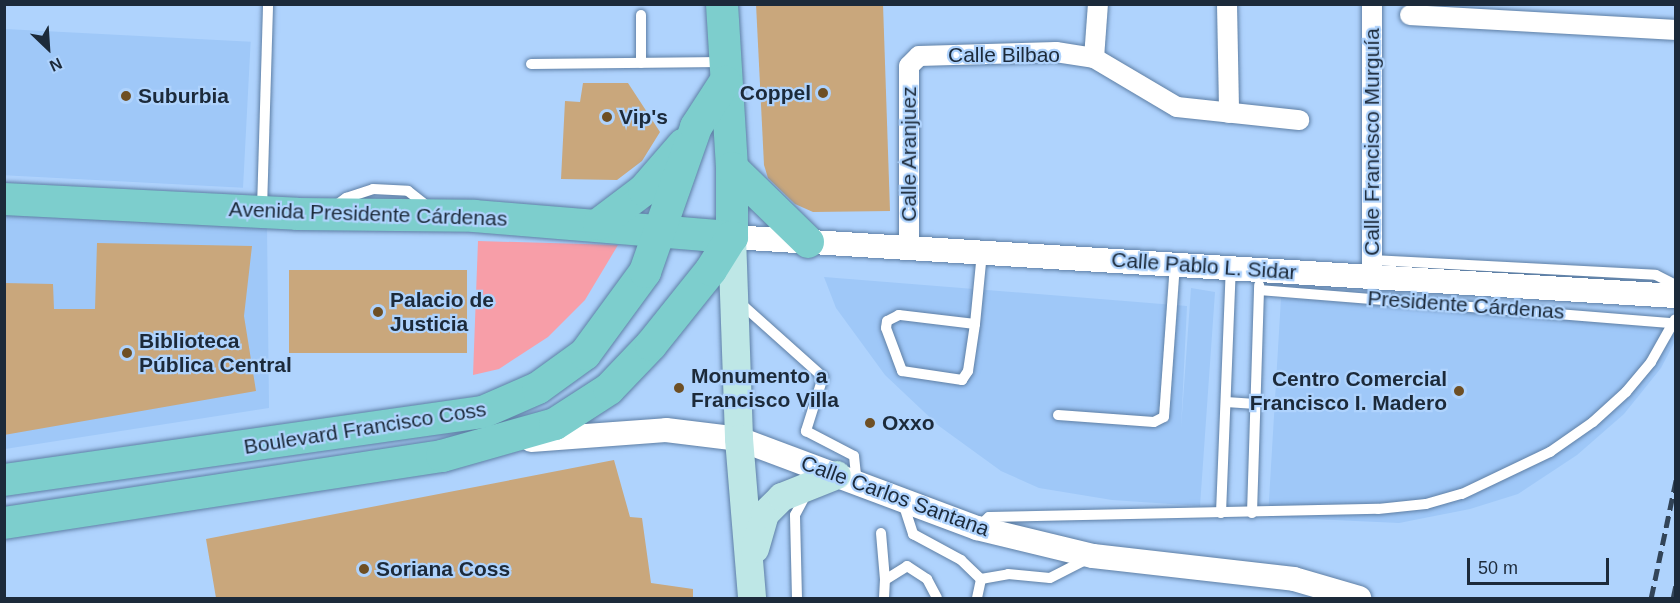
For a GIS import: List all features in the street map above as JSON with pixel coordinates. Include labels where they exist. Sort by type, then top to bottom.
[{"type":"main road","points":[[722,4],[724,72],[732,168],[739,439],[752,598]]},
{"type":"main road","name":"Boulevard Francisco Coss","points":[[4,480],[156,461],[483,412],[538,388],[585,354],[619,312],[645,272],[696,127],[724,72]]},
{"type":"main road","points":[[599,224],[644,190],[696,127]]},
{"type":"main road","points":[[732,168],[808,242]]},
{"type":"main road","name":"Avenida Presidente Cárdenas","points":[[4,199],[262,212],[437,216],[599,224],[660,232],[732,237]]},
{"type":"main road","name":"Boulevard Francisco Coss","points":[[4,523],[442,456],[501,442],[555,424],[609,389],[682,308],[732,237]]},
{"type":"main road","points":[[170,496],[189,481],[340,432]]},
{"type":"main road","points":[[65,513],[153,484],[159,473],[156,461]]},
{"type":"main road","points":[[750,569],[765,514],[782,497],[836,481]]},
{"type":"street","points":[[1094,58],[1098,4]]},
{"type":"street","points":[[1227,4],[1229,113]]},
{"type":"street","name":"Calle Francisco Murguía","points":[[1372,4],[1372,270]]},
{"type":"street","points":[[1410,15],[1466,11],[1676,30]]},
{"type":"street","name":"Calle Bilbao","points":[[911,61],[918,56],[1022,51],[1094,58],[1177,107],[1299,120]]},
{"type":"street","name":"Calle Aranjuez","points":[[909,248],[911,61]]},
{"type":"street","name":"Calle Pablo L. Sidar","points":[[732,237],[1231,268],[1259,280],[1372,270],[1674,288]]},
{"type":"street","name":"Calle Carlos Santana","points":[[501,442],[666,430],[739,439],[836,481],[977,528],[1093,556],[1294,579],[1359,598]]},
{"type":"lane","points":[[262,212],[268,4]]},
{"type":"lane","points":[[641,15],[641,63]]},
{"type":"lane","points":[[531,64],[641,63],[724,72]]},
{"type":"lane","points":[[975,324],[899,315],[887,321],[886,328],[902,371],[957,382],[968,371],[975,324],[982,252]]},
{"type":"lane","points":[[1058,415],[1154,422],[1164,417],[1175,264]]},
{"type":"lane","points":[[1221,513],[1231,268]]},
{"type":"lane","points":[[1252,513],[1259,280]]},
{"type":"lane","name":"Presidente Cárdenas","points":[[977,528],[989,517],[1252,513],[1426,504],[1493,482],[1550,452],[1618,400],[1651,362],[1675,320],[1259,280]]},
{"type":"lane","points":[[734,297],[823,376],[806,431],[854,456],[836,481],[799,502],[795,515],[797,598]]},
{"type":"lane","points":[[1226,402],[1256,404]]},
{"type":"lane","points":[[903,503],[913,534],[961,560],[981,579]]},
{"type":"lane","points":[[881,533],[885,580],[884,598]]},
{"type":"lane","points":[[981,579],[1008,574],[1050,578],[1093,556]]},
{"type":"lane","points":[[885,580],[907,566],[914,567],[927,579],[937,598]]},
{"type":"lane","points":[[977,598],[981,579]]},
{"type":"shaded area","name":"Suburbia","points":[[5,29],[251,42],[243,188],[4,175]]},
{"type":"shaded area","name":"Biblioteca Pública Central","points":[[5,214],[267,225],[269,408],[5,449]]},
{"type":"shaded area","points":[[478,241],[618,245],[585,300],[548,337],[499,369],[473,375]]},
{"type":"shaded area","points":[[824,277],[1187,306],[1181,428],[1191,288],[1215,292],[1200,506],[1112,500],[1039,488],[1001,471],[939,426],[885,375],[836,308]]},
{"type":"shaded area","name":"Centro Comercial Francisco I. Madero","points":[[1281,298],[1675,325],[1675,341],[1661,368],[1624,414],[1577,455],[1518,494],[1470,509],[1399,523],[1268,517]]},
{"type":"building","name":"Coppel","points":[[756,4],[883,4],[890,211],[813,212],[795,204],[768,178],[764,165]]},
{"type":"building","name":"Vip's","points":[[583,83],[628,83],[660,132],[642,161],[617,180],[561,179],[565,101],[580,102]]},
{"type":"building","name":"Biblioteca Pública Central","points":[[97,243],[252,246],[244,316],[256,391],[4,435],[4,283],[53,284],[54,309],[95,309]]},
{"type":"building","name":"Palacio de Justicia","points":[[289,270],[467,270],[467,353],[289,353]]},
{"type":"building","name":"Soriana Coss","points":[[614,460],[630,517],[642,518],[651,583],[693,589],[693,598],[216,598],[206,539]]},
{"type":"railway","points":[[1651,598],[1676,479]]},
{"type":"railway","points":[[1673,598],[1676,584]]},
{"type":"place","name":"Coppel","points":[[823,93]]},
{"type":"place","name":"Suburbia","points":[[126,96]]},
{"type":"place","name":"Vip's","points":[[607,117]]},
{"type":"place","name":"Palacio de Justicia","points":[[378,312]]},
{"type":"place","name":"Biblioteca Pública Central","points":[[127,353]]},
{"type":"place","name":"Monumento a Francisco Villa","points":[[679,388]]},
{"type":"place","name":"Centro Comercial Francisco I. Madero","points":[[1459,391]]},
{"type":"place","name":"Oxxo","points":[[870,423]]},
{"type":"place","name":"Soriana Coss","points":[[364,569]]}]
